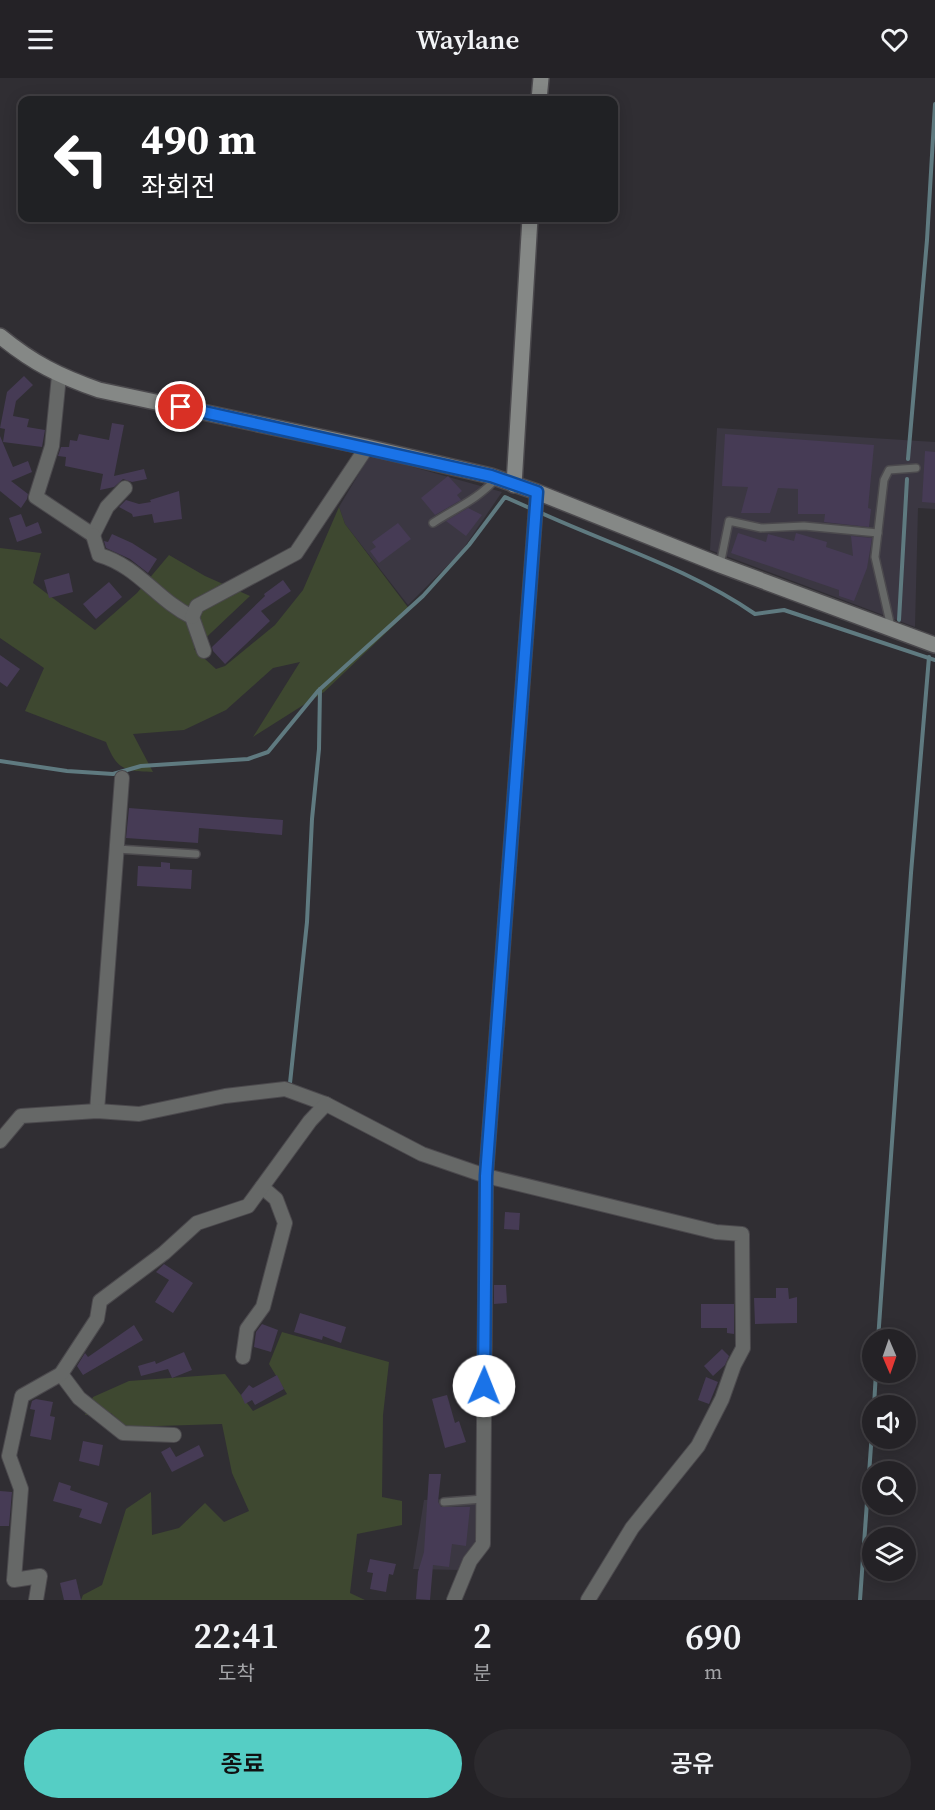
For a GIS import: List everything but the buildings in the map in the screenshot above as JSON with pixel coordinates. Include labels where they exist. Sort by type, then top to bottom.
[{"type":"street","points":[[539,96],[541,78]]},
{"type":"street","points":[[514,485],[530,222]]},
{"type":"street","points":[[0,336],[17,350],[59,376],[99,390],[367,447],[497,478],[514,485],[536,504],[720,565],[935,645]]},
{"type":"street","points":[[59,376],[52,446],[36,497],[93,535],[99,555],[117,560],[136,573],[175,609],[192,618],[204,651]]},
{"type":"street","points":[[192,618],[197,606],[296,553],[367,447]]},
{"type":"street","points":[[93,535],[107,507],[125,488]]},
{"type":"street","points":[[454,1600],[470,1561],[483,1544],[486,1176],[536,504]]},
{"type":"street","points":[[97,1111],[122,778]]},
{"type":"street","points":[[0,1142],[21,1116],[97,1111],[139,1114],[225,1096],[285,1089],[326,1104],[422,1154],[486,1176],[716,1232],[742,1234],[743,1348],[734,1365],[722,1400],[698,1446],[632,1528],[588,1600]]},
{"type":"street","points":[[36,1600],[40,1576],[14,1580],[21,1489],[4,1456],[22,1396],[61,1374],[97,1318],[100,1300],[164,1252],[197,1223],[248,1206],[310,1120],[326,1104]]},
{"type":"street","points":[[243,1357],[247,1329],[264,1307],[285,1224],[276,1199],[262,1187]]},
{"type":"street","points":[[61,1374],[79,1398],[123,1433],[174,1435]]},
{"type":"lane","points":[[892,629],[875,557],[884,480],[889,470],[916,468]]},
{"type":"lane","points":[[433,523],[459,506],[482,495],[497,478]]},
{"type":"lane","points":[[720,565],[729,521],[761,528],[804,526],[878,533]]},
{"type":"lane","points":[[117,849],[196,854]]},
{"type":"lane","points":[[444,1502],[483,1499]]},
{"type":"shaded area","points":[[717,428],[935,442],[935,509],[918,508],[915,627],[710,550]]},
{"type":"shaded area","points":[[370,455],[502,492],[461,552],[408,605],[345,524],[339,507]]},
{"type":"shaded area","points":[[477,1497],[478,1544],[459,1570],[413,1569],[424,1500]]},
{"type":"green space","points":[[339,507],[345,524],[410,610],[324,692],[253,737],[300,662],[273,668],[226,710],[184,730],[133,734],[153,772],[135,771],[123,767],[118,764],[106,742],[25,711],[44,668],[0,638],[0,548],[41,553],[33,583],[95,630],[137,593],[169,555],[205,576],[250,596],[194,649],[216,669],[225,666],[275,625],[303,590]]},
{"type":"green space","points":[[282,1332],[389,1362],[383,1415],[382,1497],[402,1501],[402,1525],[357,1534],[350,1593],[365,1600],[81,1600],[83,1595],[102,1585],[126,1509],[151,1492],[152,1535],[179,1528],[205,1503],[224,1522],[249,1511],[232,1473],[222,1424],[126,1427],[111,1413],[85,1415],[93,1397],[129,1381],[225,1374],[253,1411],[287,1394],[269,1364]]},
{"type":"waterway","points":[[908,459],[927,240],[935,104]]},
{"type":"waterway","points":[[899,620],[907,479]]},
{"type":"waterway","points":[[0,761],[67,771],[113,774],[141,766],[248,759],[268,752],[318,691],[423,596],[469,545],[505,497],[532,509]]},
{"type":"waterway","points":[[539,512],[650,558],[704,584],[755,614],[784,610],[935,660]]},
{"type":"waterway","points":[[879,1329],[911,873],[929,657]]},
{"type":"waterway","points":[[290,1083],[307,922],[312,819],[319,749],[320,689]]},
{"type":"waterway","points":[[875,1383],[875,1395]]},
{"type":"waterway","points":[[860,1600],[871,1449]]},
{"type":"route","points":[[181,407],[491,476],[537,492],[486,1176],[484,1386]]}]
